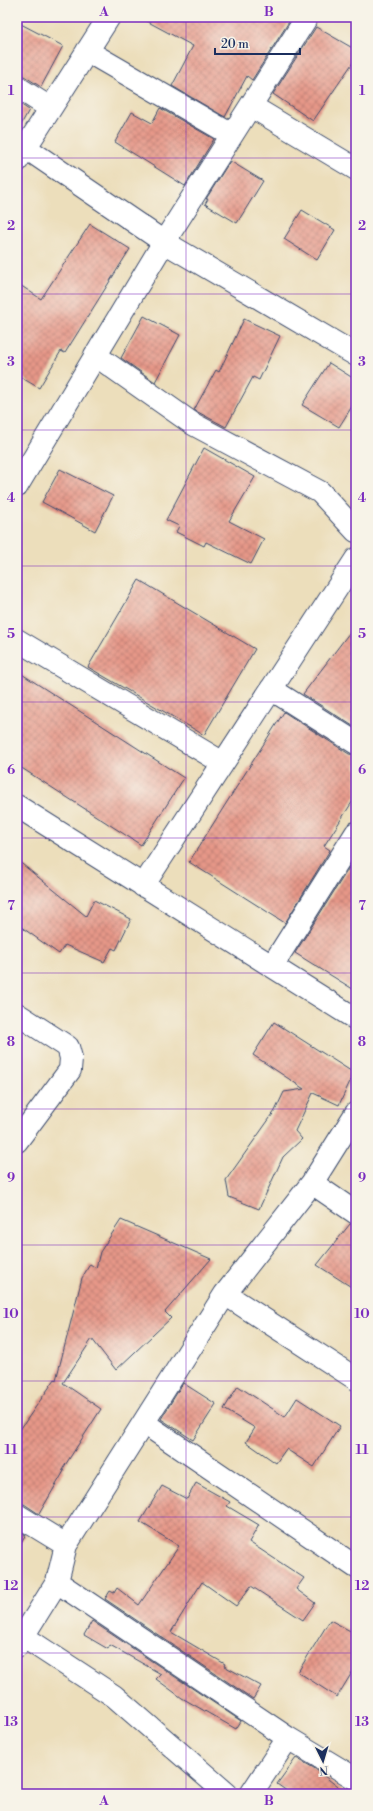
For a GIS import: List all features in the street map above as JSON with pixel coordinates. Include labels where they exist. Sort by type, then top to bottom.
[{"type":"street","points":[[109,17],[22,154],[164,242],[356,355]]},
{"type":"street","points":[[17,486],[164,242],[307,17]]},
{"type":"street","points":[[87,51],[232,135]]},
{"type":"street","points":[[17,87],[50,108]]},
{"type":"street","points":[[251,106],[356,169]]},
{"type":"street","points":[[96,355],[193,424],[320,492],[356,531]]},
{"type":"street","points":[[143,886],[356,559]]},
{"type":"street","points":[[17,640],[223,763]]},
{"type":"street","points":[[271,689],[356,743]]},
{"type":"street","points":[[17,806],[356,1019]]},
{"type":"street","points":[[272,966],[355,837]]},
{"type":"street","points":[[17,1014],[68,1047],[72,1058],[70,1070],[17,1142]]},
{"type":"street","points":[[227,1794],[114,1696],[20,1641],[58,1582],[66,1545],[225,1294],[312,1183],[356,1113]]},
{"type":"street","points":[[312,1183],[356,1213]]},
{"type":"street","points":[[225,1294],[356,1379]]},
{"type":"street","points":[[144,1423],[356,1567]]},
{"type":"street","points":[[17,1515],[66,1545]]},
{"type":"street","points":[[58,1582],[288,1738],[356,1779]]},
{"type":"street","points":[[251,1794],[288,1738]]},
{"type":"building","points":[[139,17],[292,17],[252,80],[247,76],[225,117],[172,86],[193,46]]},
{"type":"building","points":[[17,22],[63,46],[41,87],[24,76],[17,75]]},
{"type":"building","points":[[316,27],[356,50],[356,58],[313,121],[273,94]]},
{"type":"building","points":[[17,102],[29,110],[17,132]]},
{"type":"building","points":[[160,108],[214,139],[185,186],[115,142],[132,112],[152,123]]},
{"type":"building","points":[[230,161],[263,181],[237,223],[205,204],[208,199],[206,199]]},
{"type":"building","points":[[302,210],[335,230],[317,260],[284,239]]},
{"type":"building","points":[[90,224],[130,249],[65,353],[61,351],[39,388],[17,375],[17,283],[41,299]]},
{"type":"building","points":[[144,316],[180,335],[155,382],[121,358]]},
{"type":"building","points":[[244,319],[280,336],[259,380],[253,377],[226,427],[194,410],[216,370],[219,372]]},
{"type":"building","points":[[329,363],[356,380],[356,400],[339,427],[302,405]]},
{"type":"building","points":[[204,448],[255,477],[229,521],[264,539],[251,564],[206,542],[204,546],[176,532],[179,526],[166,520]]},
{"type":"building","points":[[60,469],[113,496],[95,531],[42,502]]},
{"type":"building","points":[[139,580],[255,649],[204,735],[88,667]]},
{"type":"building","points":[[356,624],[356,728],[303,694]]},
{"type":"building","points":[[17,671],[184,778],[141,845],[17,765]]},
{"type":"building","points":[[284,712],[349,754],[356,755],[356,796],[324,846],[330,850],[285,923],[189,862]]},
{"type":"building","points":[[17,860],[86,916],[94,900],[131,919],[116,950],[112,948],[104,962],[65,945],[59,954],[17,924]]},
{"type":"building","points":[[352,863],[356,866],[356,991],[295,953]]},
{"type":"building","points":[[274,1022],[354,1073],[339,1105],[313,1093],[295,1131],[302,1139],[283,1157],[259,1209],[229,1197],[226,1180],[275,1111],[284,1092],[304,1089],[253,1055]]},
{"type":"building","points":[[121,1220],[211,1259],[165,1312],[171,1318],[116,1370],[92,1339],[63,1383],[101,1409],[62,1470],[64,1471],[39,1514],[24,1504],[17,1503],[17,1434],[55,1379],[56,1380],[82,1278],[90,1264],[96,1268],[100,1252]]},
{"type":"building","points":[[350,1224],[356,1225],[356,1290],[317,1265]]},
{"type":"building","points":[[183,1383],[216,1404],[193,1440],[161,1419]]},
{"type":"building","points":[[238,1386],[285,1417],[297,1398],[340,1426],[314,1467],[286,1449],[276,1463],[246,1442],[255,1428],[224,1409]]},
{"type":"building","points":[[196,1483],[230,1502],[227,1506],[259,1525],[249,1542],[304,1578],[296,1589],[315,1603],[303,1620],[251,1586],[236,1606],[202,1582],[171,1632],[225,1664],[224,1666],[261,1686],[253,1699],[105,1599],[110,1591],[114,1593],[117,1588],[139,1605],[179,1546],[140,1522],[162,1486],[187,1499]]},
{"type":"building","points":[[17,1530],[26,1535],[17,1550]]},
{"type":"building","points":[[330,1620],[356,1634],[356,1666],[337,1697],[298,1672]]},
{"type":"building","points":[[92,1621],[241,1721],[236,1729],[182,1698],[156,1679],[161,1674],[110,1645],[108,1649],[84,1635]]},
{"type":"building","points":[[296,1758],[314,1768],[347,1794],[291,1794],[277,1784]]}]
